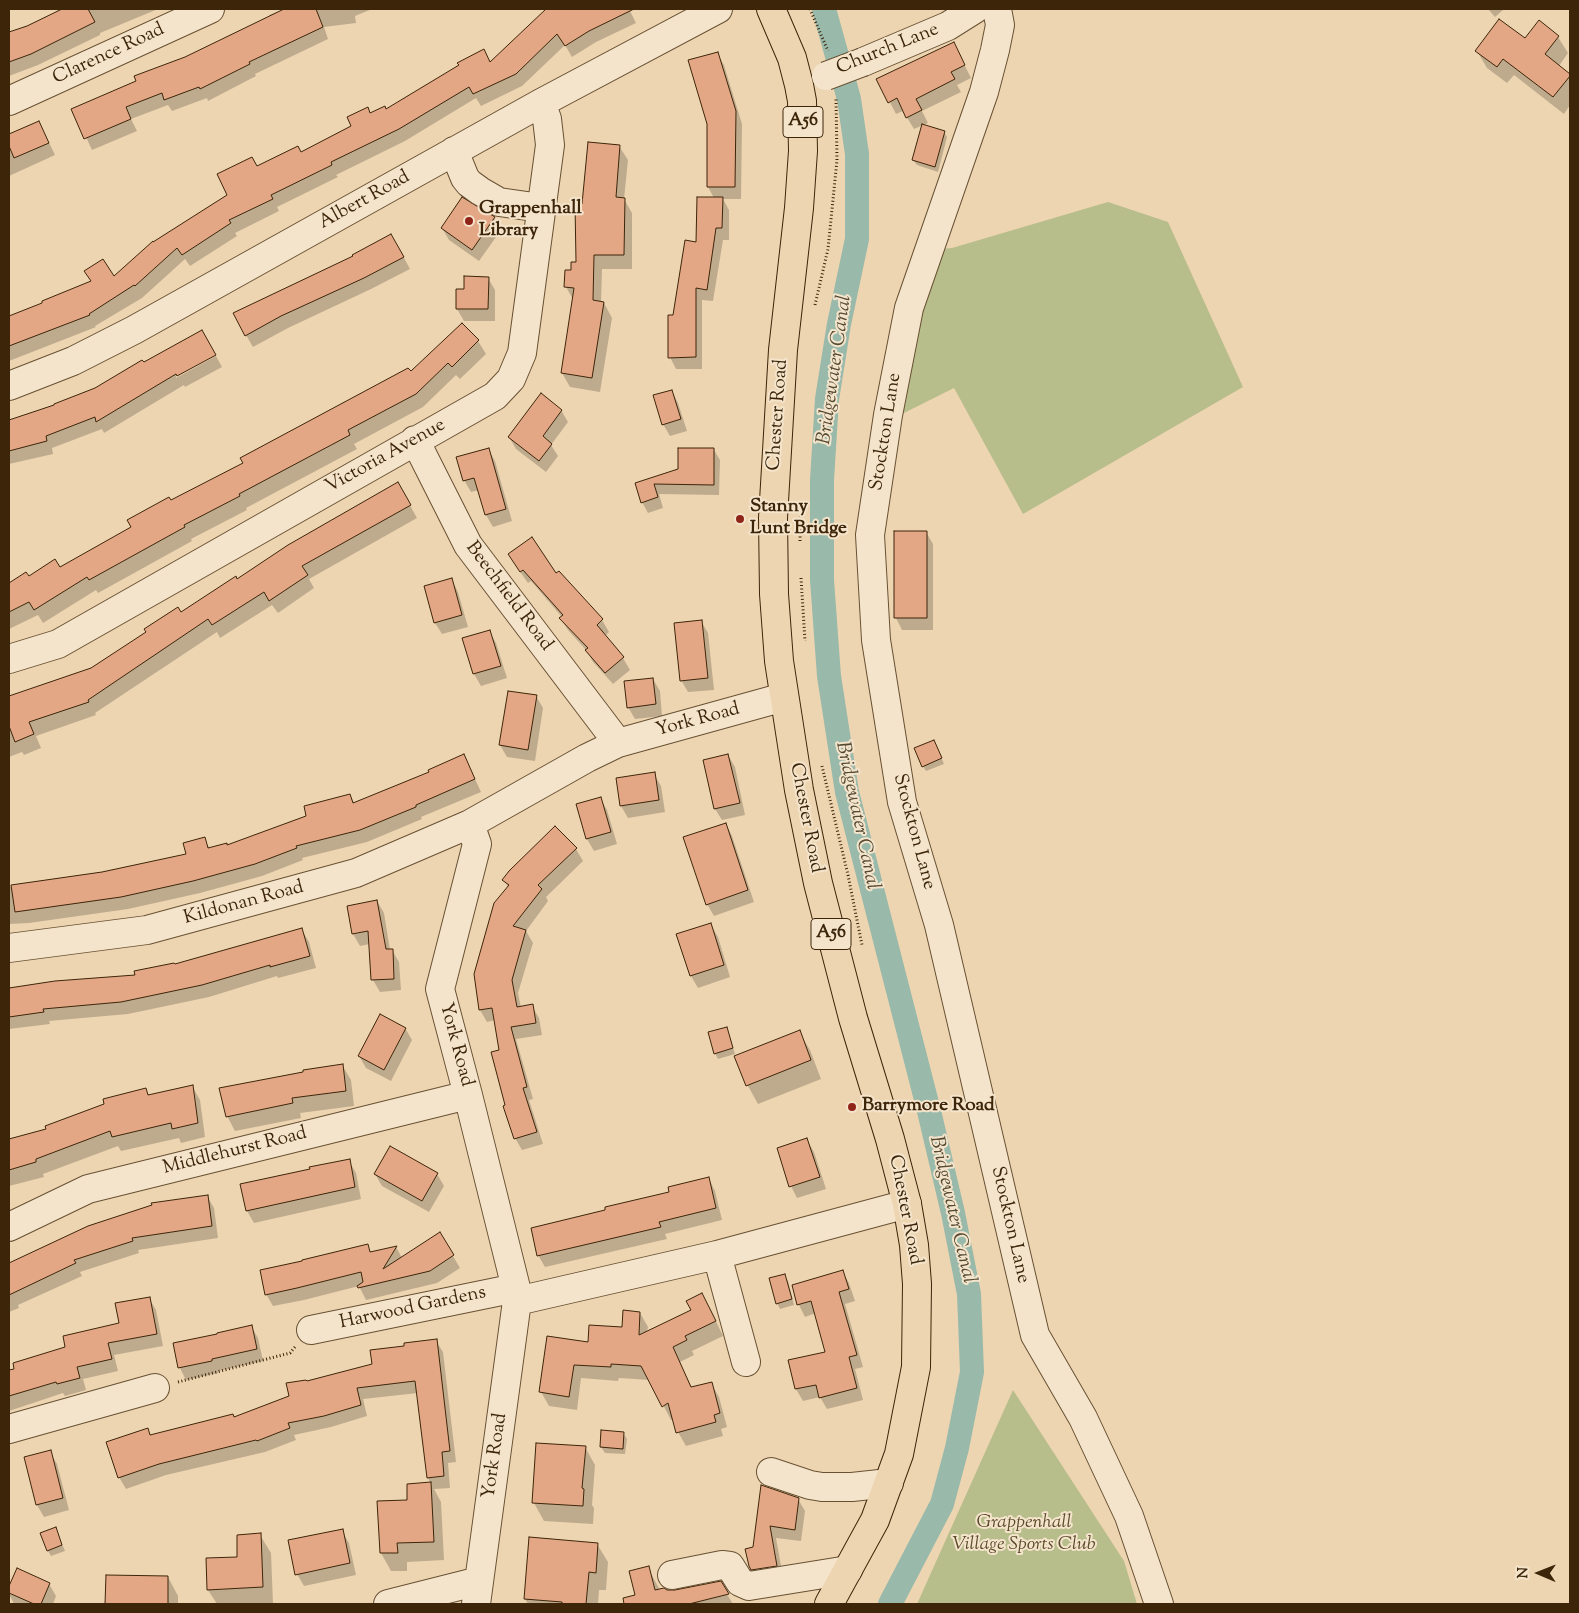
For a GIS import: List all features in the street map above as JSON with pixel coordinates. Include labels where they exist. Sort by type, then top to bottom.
[{"type":"main road","name":"Chester Road","points":[[771,9],[792,58],[799,84],[803,120],[803,176],[783,350],[773,518],[776,627],[784,697],[799,790],[818,882],[853,1018],[890,1139],[907,1204],[914,1245],[917,1284],[916,1367],[899,1454],[875,1520],[829,1604]]},
{"type":"street","name":"Clarence Road","points":[[9,101],[210,9]]},
{"type":"street","name":"Albert Road","points":[[9,386],[73,361],[134,330],[540,103],[718,9]]},
{"type":"street","name":"Church Lane","points":[[799,84],[831,76],[948,26],[975,9]]},
{"type":"street","name":"Stockton Lane","points":[[997,9],[1000,25],[984,92],[909,308],[888,415],[870,535],[876,640],[902,802],[938,925],[1035,1335],[1083,1418],[1129,1516],[1159,1604]]},
{"type":"street","name":"Victoria Avenue","points":[[9,659],[58,644],[495,396],[512,379],[522,353],[550,145],[547,119],[540,103]]},
{"type":"street","points":[[454,151],[469,184],[499,202],[541,208]]},
{"type":"street","name":"Beechfield Road","points":[[415,440],[468,545],[618,743]]},
{"type":"street","name":"York Road","points":[[478,1592],[516,1294],[468,1095],[440,989],[477,844],[470,824],[587,758],[618,743],[784,697]]},
{"type":"street","name":"Kildonan Road","points":[[9,948],[147,930],[356,873],[470,824]]},
{"type":"street","name":"Middlehurst Road","points":[[9,1227],[88,1189],[468,1095]]},
{"type":"street","points":[[516,1294],[717,1255],[907,1204]]},
{"type":"street","points":[[717,1255],[746,1362]]},
{"type":"street","name":"Harwood Gardens","points":[[311,1330],[516,1294]]},
{"type":"street","points":[[9,1430],[155,1388]]},
{"type":"street","points":[[771,1472],[822,1487],[852,1487],[888,1483]]},
{"type":"street","points":[[672,1575],[722,1565],[730,1566],[740,1582],[749,1586],[848,1570]]},
{"type":"street","points":[[388,1604],[478,1592]]},
{"type":"path","points":[[810,9],[831,76],[837,160],[828,249],[815,306]]},
{"type":"path","points":[[800,545],[801,498]]},
{"type":"path","points":[[800,574],[805,643]]},
{"type":"path","points":[[822,763],[863,950]]},
{"type":"path","points":[[155,1388],[290,1353],[311,1330]]},
{"type":"green space","points":[[1108,202],[1168,222],[1243,387],[1023,514],[954,388],[900,415],[892,412],[940,249],[952,248]]},
{"type":"green space","name":"Grappenhall Village Sports Club","points":[[1013,1390],[1124,1561],[1137,1604],[917,1604]]},
{"type":"building","points":[[62,9],[88,9],[95,22],[31,54],[9,62],[9,32],[27,26]]},
{"type":"building","points":[[284,9],[316,9],[323,27],[249,62],[250,64],[200,89],[199,87],[164,100],[162,93],[126,107],[131,119],[84,139],[71,109],[136,81],[134,76],[185,57]]},
{"type":"building","points":[[546,9],[634,9],[589,31],[565,46],[557,34],[516,74],[473,94],[469,87],[399,129],[331,162],[332,165],[271,195],[273,199],[229,220],[231,223],[182,255],[177,248],[135,286],[90,315],[9,346],[9,316],[91,281],[84,271],[103,259],[114,276],[153,241],[227,195],[217,174],[252,157],[257,166],[298,146],[301,152],[351,126],[347,117],[368,107],[370,113],[385,106],[386,109],[459,65],[457,63],[484,49],[490,62]]},
{"type":"building","points":[[1499,19],[1525,38],[1539,20],[1559,36],[1545,54],[1570,74],[1570,76],[1553,97],[1503,59],[1497,67],[1475,51]]},
{"type":"building","points":[[954,42],[965,65],[951,72],[955,79],[916,99],[922,110],[906,118],[897,98],[888,103],[876,79]]},
{"type":"building","points":[[718,52],[736,111],[735,187],[707,187],[707,124],[688,60]]},
{"type":"building","points":[[39,121],[49,143],[14,158],[9,146],[9,134]]},
{"type":"building","points":[[922,124],[945,131],[935,167],[912,160]]},
{"type":"building","points":[[588,142],[620,145],[616,197],[625,198],[624,255],[594,255],[593,300],[604,302],[592,378],[561,373],[574,288],[564,287],[565,270],[571,270],[571,262],[576,262],[575,204],[582,204]]},
{"type":"building","name":"Grappenhall Library","points":[[462,197],[495,217],[472,250],[441,228]]},
{"type":"building","points":[[697,197],[723,197],[722,228],[716,228],[707,290],[696,288],[696,357],[668,358],[668,315],[673,315],[685,240],[696,242]]},
{"type":"building","points":[[391,234],[404,257],[364,278],[281,316],[245,336],[233,313],[353,256]]},
{"type":"building","points":[[464,276],[489,277],[488,309],[456,309],[456,289],[464,289]]},
{"type":"building","points":[[462,323],[479,340],[452,367],[448,363],[416,394],[348,430],[350,435],[239,494],[240,496],[184,525],[185,527],[89,580],[87,577],[34,610],[29,602],[9,612],[9,583],[26,572],[29,576],[55,559],[60,567],[131,527],[127,520],[169,497],[171,500],[243,463],[240,458],[408,368],[411,371]]},
{"type":"building","points":[[202,330],[216,355],[177,376],[176,374],[96,422],[95,417],[46,436],[47,441],[9,451],[9,420],[54,405],[95,388],[142,360],[144,362]]},
{"type":"building","points":[[672,390],[681,419],[662,425],[653,395]]},
{"type":"building","points":[[541,393],[562,410],[543,436],[552,444],[539,461],[508,437]]},
{"type":"building","points":[[489,448],[506,509],[485,515],[474,478],[463,481],[456,457]]},
{"type":"building","points":[[678,448],[714,448],[714,485],[654,484],[658,497],[641,503],[635,483],[678,469]]},
{"type":"building","points":[[398,482],[411,505],[302,566],[308,575],[269,601],[264,592],[212,625],[208,619],[88,700],[89,702],[29,722],[34,734],[15,742],[9,726],[9,696],[91,668],[146,632],[144,629],[178,607],[181,612],[236,576],[237,579],[288,545]]},
{"type":"building","points":[[894,531],[927,531],[927,618],[894,618]]},
{"type":"building","points":[[532,537],[556,573],[559,571],[603,619],[597,625],[624,657],[605,673],[585,650],[588,648],[559,618],[563,615],[523,570],[520,572],[508,554]]},
{"type":"building","points":[[452,578],[462,615],[434,623],[424,586]]},
{"type":"building","points":[[702,620],[708,678],[680,681],[674,623]]},
{"type":"building","points":[[490,630],[501,666],[473,674],[462,638]]},
{"type":"building","points":[[653,678],[656,704],[627,708],[624,681]]},
{"type":"building","points":[[508,691],[537,695],[528,750],[499,745]]},
{"type":"building","points":[[934,740],[942,758],[922,767],[914,748]]},
{"type":"building","points":[[464,754],[475,779],[416,805],[416,807],[360,830],[296,846],[297,848],[255,864],[193,881],[121,897],[15,912],[11,885],[102,872],[186,854],[183,843],[205,837],[208,848],[227,843],[227,845],[306,816],[304,806],[350,794],[353,803],[429,772],[428,770]]},
{"type":"building","points":[[728,754],[740,803],[714,809],[703,760]]},
{"type":"building","points":[[655,772],[659,800],[620,806],[616,778]]},
{"type":"building","points":[[601,797],[611,832],[586,839],[576,804]]},
{"type":"building","points":[[726,823],[748,890],[706,905],[683,837]]},
{"type":"building","points":[[555,826],[577,848],[538,885],[542,889],[513,926],[526,930],[512,980],[517,1007],[533,1004],[536,1023],[511,1027],[527,1087],[523,1088],[537,1132],[514,1139],[503,1106],[505,1105],[491,1052],[499,1050],[492,1008],[479,1010],[474,974],[494,903],[509,885],[502,880]]},
{"type":"building","points":[[377,900],[386,949],[393,949],[394,979],[371,980],[368,931],[352,934],[347,906]]},
{"type":"building","points":[[711,923],[724,965],[690,976],[676,934]]},
{"type":"building","points":[[302,928],[310,956],[270,967],[270,965],[202,985],[121,1002],[43,1009],[44,1012],[9,1017],[9,988],[55,981],[135,975],[134,971],[175,964]]},
{"type":"building","points":[[380,1014],[406,1028],[384,1070],[358,1056]]},
{"type":"building","points":[[727,1027],[733,1048],[714,1054],[708,1032]]},
{"type":"building","points":[[800,1030],[811,1060],[746,1086],[734,1056]]},
{"type":"building","points":[[343,1064],[346,1091],[292,1098],[293,1103],[226,1117],[219,1088],[303,1072],[303,1070]]},
{"type":"building","points":[[193,1085],[198,1123],[172,1129],[171,1123],[112,1137],[110,1131],[36,1159],[36,1162],[9,1170],[9,1139],[46,1129],[45,1126],[104,1104],[103,1099],[146,1088],[148,1095]]},
{"type":"building","points":[[807,1138],[820,1177],[789,1187],[777,1148]]},
{"type":"building","points":[[390,1146],[438,1173],[422,1201],[374,1174]]},
{"type":"building","points":[[350,1159],[355,1187],[246,1211],[240,1184]]},
{"type":"building","points":[[709,1177],[716,1208],[659,1222],[661,1227],[537,1256],[531,1228],[605,1210],[605,1207],[669,1192],[668,1187]]},
{"type":"building","points":[[208,1195],[212,1226],[132,1238],[133,1241],[74,1260],[76,1263],[9,1295],[9,1263],[88,1226],[152,1205],[151,1203]]},
{"type":"building","points":[[440,1232],[454,1255],[430,1271],[358,1288],[357,1286],[363,1282],[361,1272],[265,1295],[260,1270],[368,1244],[370,1252],[397,1246],[383,1269]]},
{"type":"building","points":[[843,1270],[849,1289],[839,1292],[857,1355],[849,1357],[857,1388],[819,1398],[816,1385],[795,1389],[788,1360],[825,1352],[811,1301],[797,1305],[792,1285]]},
{"type":"building","points":[[785,1274],[792,1299],[776,1304],[769,1278]]},
{"type":"building","points":[[702,1293],[716,1321],[685,1336],[687,1340],[673,1347],[691,1387],[712,1382],[720,1413],[714,1415],[716,1422],[676,1433],[668,1403],[662,1407],[641,1366],[611,1364],[611,1367],[574,1365],[569,1397],[539,1392],[547,1336],[588,1342],[589,1325],[622,1327],[623,1310],[640,1312],[639,1335],[691,1310],[686,1301]]},
{"type":"building","points":[[150,1297],[157,1334],[108,1343],[112,1359],[77,1367],[80,1378],[57,1384],[56,1382],[9,1396],[9,1370],[14,1369],[13,1363],[65,1347],[63,1336],[119,1323],[115,1303]]},
{"type":"building","points":[[252,1325],[257,1349],[178,1368],[173,1343]]},
{"type":"building","points":[[437,1339],[450,1451],[442,1452],[444,1476],[427,1478],[415,1381],[357,1388],[361,1405],[324,1416],[288,1423],[290,1428],[257,1441],[159,1464],[118,1478],[106,1442],[148,1428],[150,1435],[233,1414],[234,1417],[289,1396],[286,1383],[307,1381],[372,1364],[370,1350],[404,1346],[404,1343]]},
{"type":"building","points":[[601,1430],[624,1432],[623,1449],[600,1447]]},
{"type":"building","points":[[536,1443],[586,1446],[582,1488],[584,1489],[583,1506],[532,1503]]},
{"type":"building","points":[[51,1450],[63,1498],[36,1505],[24,1457]]},
{"type":"building","points":[[431,1482],[434,1542],[397,1543],[398,1553],[380,1553],[377,1501],[407,1500],[407,1484]]},
{"type":"building","points":[[761,1485],[799,1498],[795,1530],[770,1526],[777,1566],[751,1570],[745,1549],[753,1547]]},
{"type":"building","points":[[56,1527],[62,1545],[47,1551],[40,1533]]},
{"type":"building","points":[[343,1529],[350,1563],[295,1575],[288,1540]]},
{"type":"building","points":[[261,1533],[263,1587],[207,1590],[206,1558],[237,1557],[237,1535]]},
{"type":"building","points":[[529,1537],[598,1543],[596,1573],[589,1572],[586,1604],[562,1604],[562,1602],[524,1599]]},
{"type":"building","points":[[649,1566],[655,1590],[664,1588],[675,1590],[721,1581],[729,1594],[689,1604],[624,1604],[623,1598],[635,1595],[629,1571]]},
{"type":"building","points":[[17,1568],[50,1583],[41,1604],[34,1604],[9,1593],[9,1586]]},
{"type":"building","points":[[106,1575],[168,1576],[168,1604],[105,1604]]},
{"type":"waterway","name":"Bridgewater Canal","points":[[824,9],[849,99],[857,154],[857,239],[839,324],[827,399],[822,480],[822,580],[829,676],[847,792],[929,1111],[953,1213],[969,1294],[972,1372],[957,1448],[942,1504],[890,1604]]},
{"type":"place","name":"Grappenhall Library","points":[[469,221]]},
{"type":"place","name":"Stanny Lunt Bridge","points":[[740,519]]},
{"type":"place","name":"Barrymore Road","points":[[852,1107]]}]
